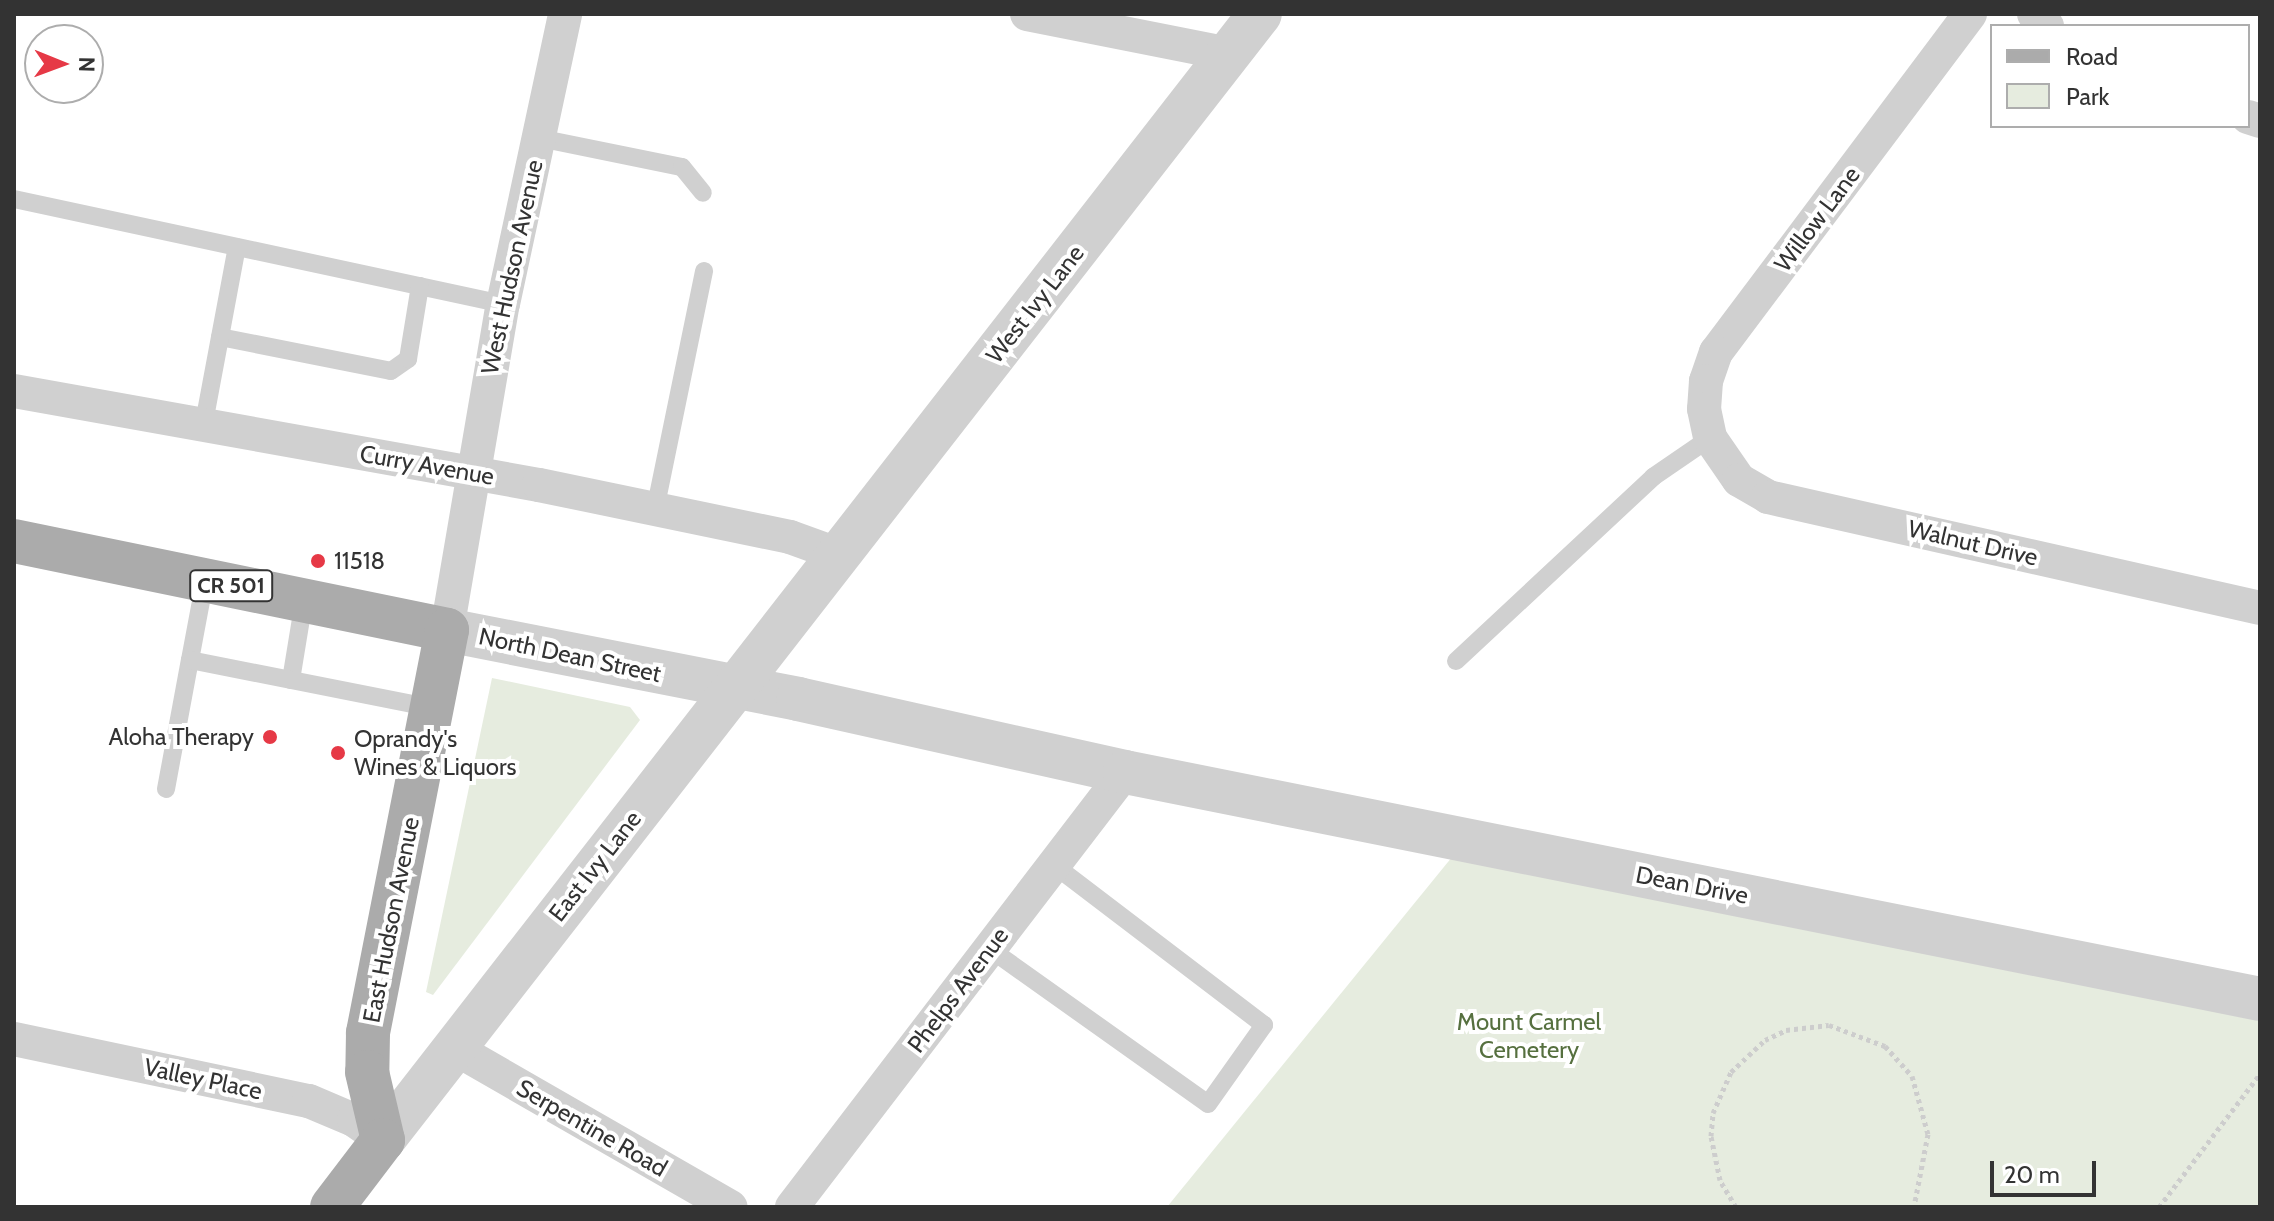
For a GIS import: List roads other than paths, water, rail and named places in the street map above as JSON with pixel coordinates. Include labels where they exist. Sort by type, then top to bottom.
[{"type":"main road","name":"North Dean Street","points":[[14,541],[447,630]]},
{"type":"main road","name":"East Hudson Avenue","points":[[383,1140],[369,1087],[368,1033],[447,630]]},
{"type":"main road","points":[[332,1207],[383,1140]]},
{"type":"street","name":"West Hudson Avenue","points":[[464,522],[503,304],[565,14]]},
{"type":"street","points":[[1027,14],[1229,54]]},
{"type":"street","name":"West Ivy Lane","points":[[808,592],[1260,14]]},
{"type":"street","name":"Willow Lane","points":[[1710,438],[1705,395],[1716,352],[1970,14]]},
{"type":"street","name":"Curry Avenue","points":[[14,391],[203,428],[473,473],[790,537],[837,554]]},
{"type":"street","name":"Walnut Drive","points":[[1710,438],[1739,480],[1768,497],[2260,608]]},
{"type":"street","name":"East Hudson Avenue","points":[[447,630],[464,522]]},
{"type":"street","name":"East Ivy Lane","points":[[383,1140],[808,592]]},
{"type":"street","name":"North Dean Street","points":[[447,630],[1125,772]]},
{"type":"street","name":"Phelps Avenue","points":[[792,1207],[1125,772]]},
{"type":"street","name":"Dean Drive","points":[[1125,772],[2260,999]]},
{"type":"street","name":"Valley Place","points":[[14,1039],[309,1101],[340,1113],[383,1140]]},
{"type":"street","name":"Serpentine Road","points":[[454,1048],[730,1207]]},
{"type":"lane","points":[[539,138],[682,167],[703,193]]},
{"type":"lane","points":[[14,199],[503,304]]},
{"type":"lane","points":[[203,428],[237,247]]},
{"type":"lane","points":[[655,510],[704,271]]},
{"type":"lane","points":[[220,337],[391,371],[408,359],[420,286]]},
{"type":"lane","points":[[1456,661],[1653,477],[1710,438]]},
{"type":"lane","points":[[166,789],[205,580]]},
{"type":"lane","points":[[291,680],[304,601]]},
{"type":"lane","points":[[190,660],[433,708]]},
{"type":"lane","points":[[990,949],[1208,1104],[1264,1025],[1054,865]]},
{"type":"place","name":"11518","points":[[318,561]]},
{"type":"place","name":"Aloha Therapy","points":[[270,737]]},
{"type":"place","name":"Oprandy's Wines & Liquors","points":[[338,753]]},
{"type":"park label","name":"Mount Carmel Cemetery","points":[[1529,1036]]}]
